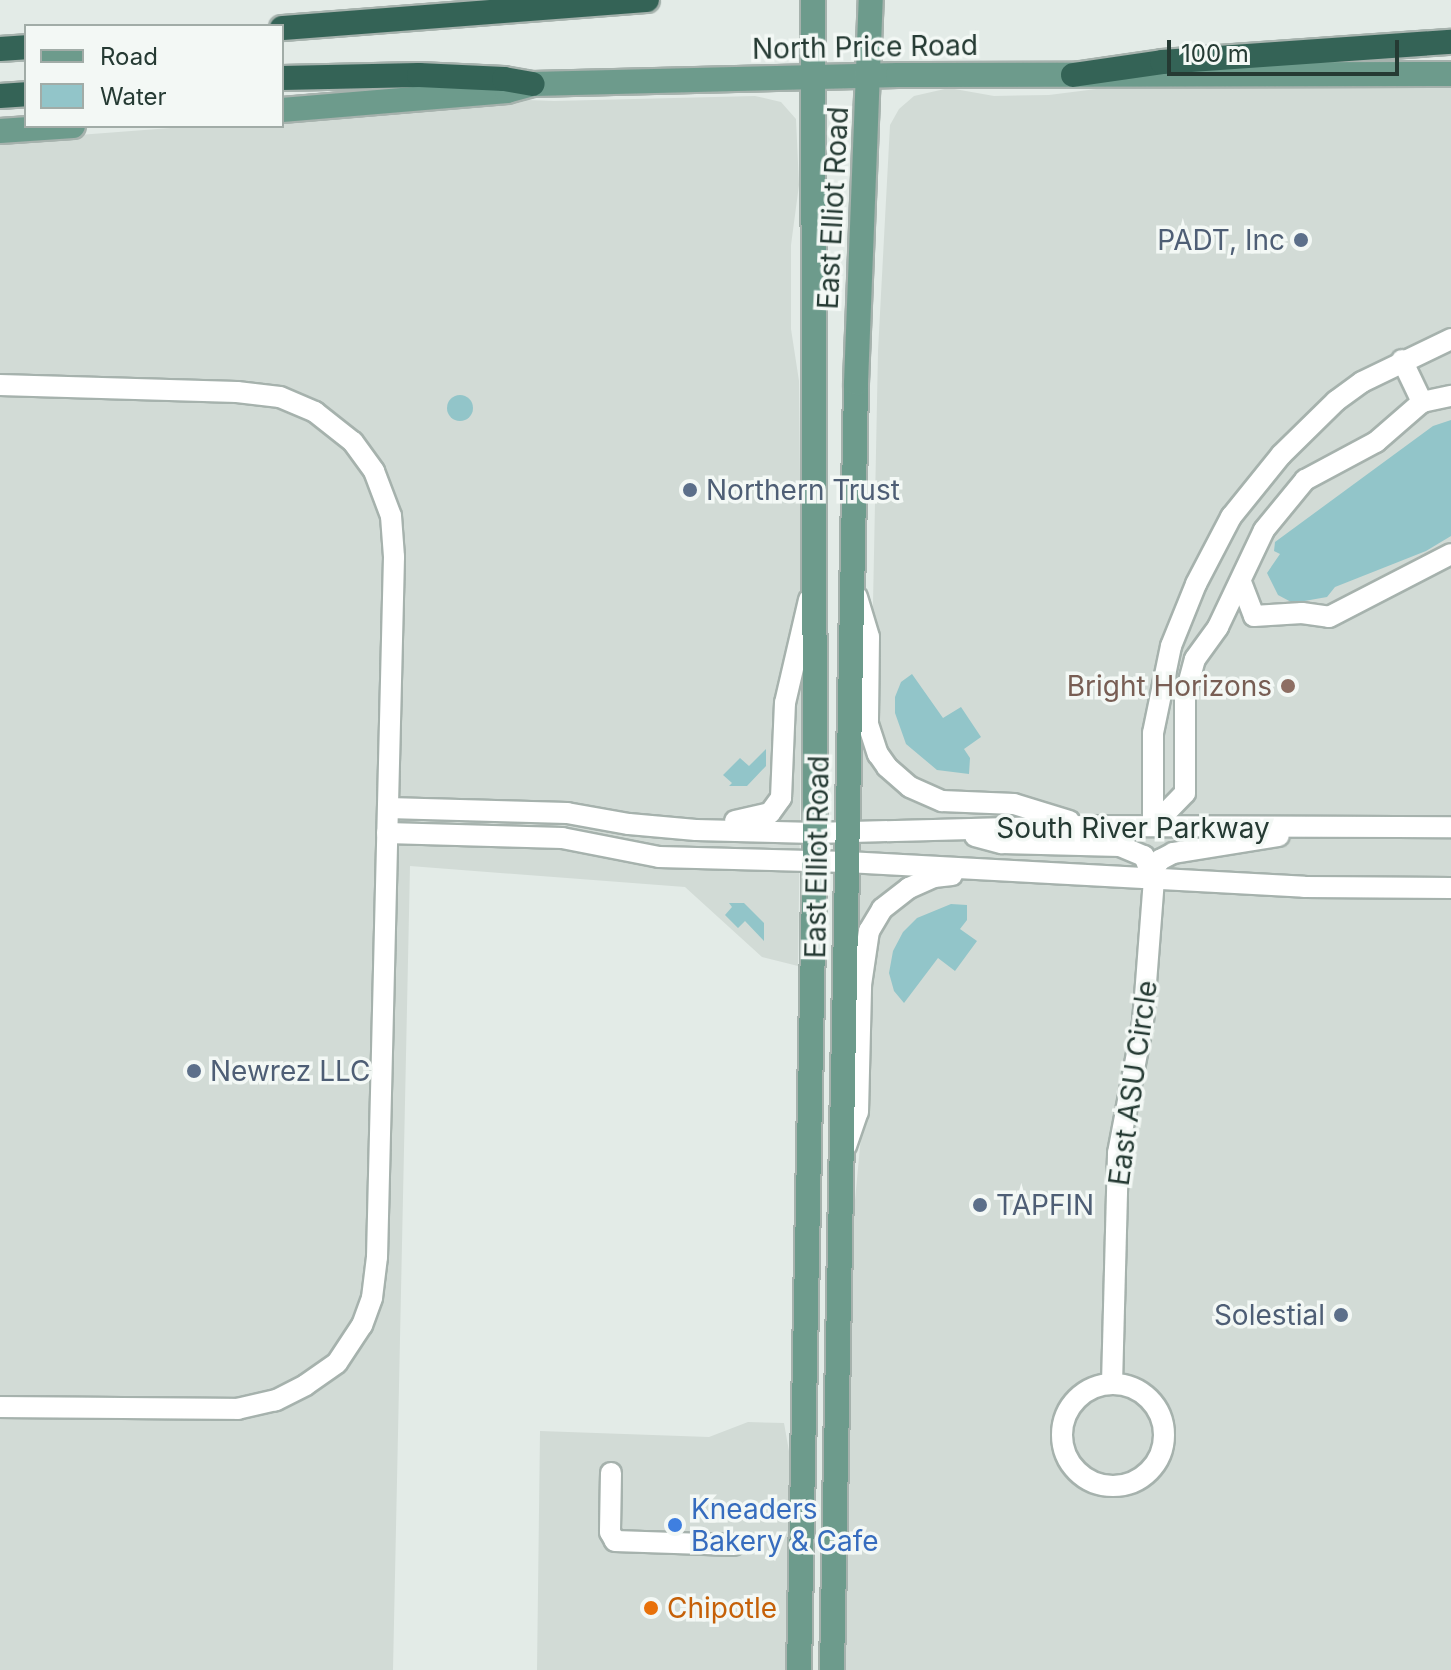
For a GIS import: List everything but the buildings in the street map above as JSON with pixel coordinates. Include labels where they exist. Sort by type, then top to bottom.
[{"type":"highway","points":[[284,28],[647,0]]},
{"type":"highway","points":[[1073,75],[1162,62],[1451,42]]},
{"type":"highway","points":[[0,49],[24,47]]},
{"type":"highway","points":[[284,78],[419,75],[504,79],[533,84]]},
{"type":"highway","points":[[0,96],[24,94]]},
{"type":"main road","name":"East Elliot Road","points":[[799,1670],[815,861],[813,0]]},
{"type":"main road","name":"East Elliot Road","points":[[832,1670],[856,383],[871,0]]},
{"type":"main road","name":"North Price Road","points":[[284,110],[507,91],[533,84],[869,76],[1451,74]]},
{"type":"main road","points":[[0,131],[44,128]]},
{"type":"main road","points":[[803,1442],[816,1442],[821,1449],[820,1520],[834,1545]]},
{"type":"street","points":[[1153,826],[1153,733],[1171,646],[1203,570],[1231,517],[1260,478],[1336,401],[1362,382],[1402,360],[1451,339]]},
{"type":"street","points":[[1402,360],[1422,402]]},
{"type":"street","points":[[0,385],[237,392],[280,397],[315,412],[353,442],[374,471],[391,516],[394,557],[377,1257],[367,1312],[337,1363],[306,1385],[276,1400],[238,1409],[0,1407]]},
{"type":"street","points":[[1153,826],[1185,793],[1185,696],[1195,659],[1218,627],[1264,530],[1287,498],[1305,480],[1376,442],[1422,402],[1451,396]]},
{"type":"street","points":[[1260,478],[1287,498]]},
{"type":"street","points":[[1218,627],[1254,616],[1302,613],[1329,617],[1451,554]]},
{"type":"street","points":[[852,582],[869,637],[868,724],[878,754],[887,767],[910,787],[933,798],[1014,804],[1084,826]]},
{"type":"street","points":[[1241,582],[1254,616]]},
{"type":"street","points":[[388,808],[567,813],[629,824],[659,825],[746,821],[770,813],[783,786],[785,703],[813,585]]},
{"type":"street","name":"South River Parkway","points":[[659,825],[696,830],[815,833],[1084,826],[1451,827]]},
{"type":"street","points":[[1153,878],[1155,867],[1166,855],[1315,828]]},
{"type":"street","points":[[945,830],[1002,843],[1120,846],[1144,856],[1153,878]]},
{"type":"street","name":"South River Parkway","points":[[387,833],[562,838],[659,857],[847,862],[1304,887],[1451,888]]},
{"type":"street","points":[[842,1157],[858,1112],[864,948],[875,917],[909,888],[934,877],[1011,870]]},
{"type":"street","name":"East ASU Circle","points":[[1112,1384],[1118,1153],[1143,1022],[1153,878]]},
{"type":"street","points":[[1112,1384],[1141,1393],[1152,1403],[1163,1430],[1157,1460],[1149,1472],[1122,1486],[1093,1482],[1071,1466],[1065,1455],[1062,1430],[1066,1416],[1084,1393],[1112,1384]]},
{"type":"street","points":[[611,1473],[610,1532],[615,1541],[734,1545]]},
{"type":"shaded area","points":[[1451,85],[1451,1670],[844,1670],[852,1233],[863,1114],[866,972],[859,925],[863,753],[871,705],[878,351],[890,125],[899,109],[914,96],[949,88],[994,96],[1049,95],[1112,87]]},
{"type":"shaded area","points":[[755,96],[781,102],[796,119],[799,185],[791,245],[791,329],[799,381],[802,674],[798,966],[762,957],[685,887],[410,866],[393,1670],[0,1670],[0,141],[171,128],[284,128],[284,119],[480,98],[554,101]]},
{"type":"shaded area","points":[[748,1422],[784,1423],[790,1457],[786,1670],[537,1670],[540,1431],[709,1437]]},
{"type":"water","points":[[460,395],[469,399],[473,408],[469,417],[460,421],[451,417],[447,408],[451,399]]},
{"type":"water","points":[[1451,420],[1451,536],[1426,551],[1335,587],[1327,597],[1293,603],[1278,595],[1267,573],[1280,554],[1274,551],[1275,542],[1433,426]]},
{"type":"water","points":[[912,674],[943,718],[961,707],[981,737],[964,749],[970,758],[969,774],[937,770],[906,744],[895,713],[895,697],[901,682]]},
{"type":"water","points":[[766,749],[766,766],[747,786],[729,786],[732,783],[723,775],[740,758],[749,766]]},
{"type":"water","points":[[729,903],[744,903],[764,923],[764,941],[745,921],[738,928],[725,915],[732,907]]},
{"type":"water","points":[[951,904],[967,905],[967,920],[960,929],[977,941],[955,971],[938,958],[904,1003],[894,991],[889,973],[893,951],[903,932],[917,918]]},
{"type":"place","name":"PADT, Inc","points":[[1301,240]]},
{"type":"place","name":"Northern Trust","points":[[690,490]]},
{"type":"place","name":"Bright Horizons","points":[[1288,686]]},
{"type":"place","name":"Newrez LLC","points":[[194,1071]]},
{"type":"place","name":"TAPFIN","points":[[980,1205]]},
{"type":"place","name":"Solestial","points":[[1341,1315]]},
{"type":"place","name":"Kneaders Bakery & Cafe","points":[[675,1525]]},
{"type":"place","name":"Chipotle","points":[[651,1608]]}]
